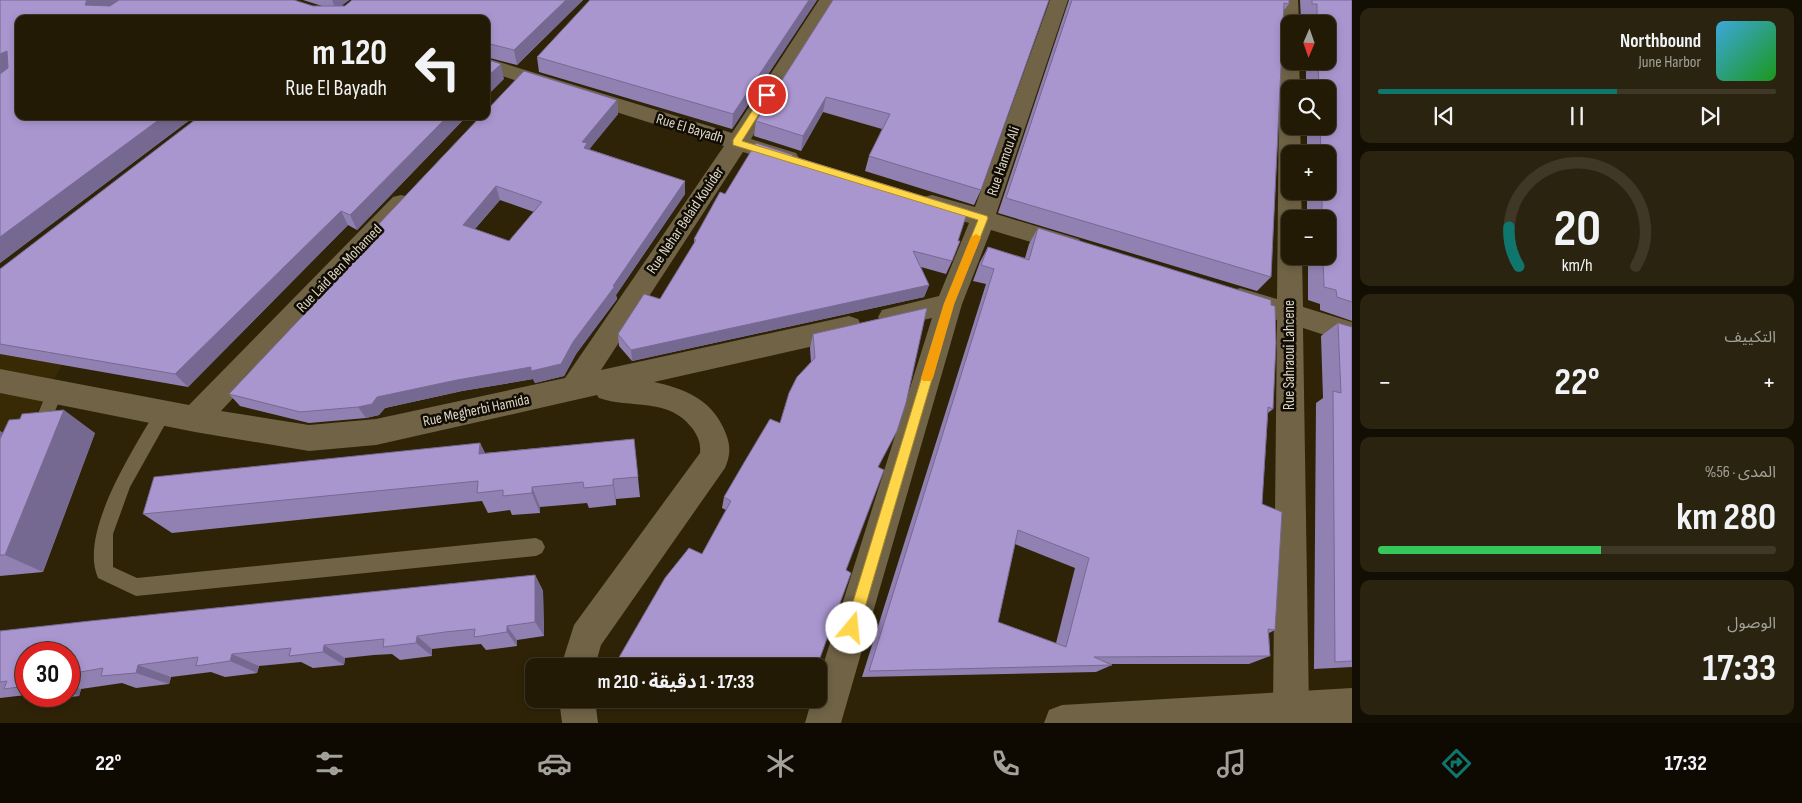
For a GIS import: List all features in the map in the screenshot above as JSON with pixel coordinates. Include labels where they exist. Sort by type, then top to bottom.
[{"type":"street","name":"Rue Nehar Belaid Kouider","points":[[573,389],[737,143],[828,0]]},
{"type":"street","name":"Rue Hamou Ali","points":[[823,723],[949,304],[983,218],[1059,0]]},
{"type":"street","name":"Rue Sahraoui Lahcene","points":[[1289,0],[1290,710]]},
{"type":"street","name":"Rue El Bayadh","points":[[490,65],[813,166]]},
{"type":"street","name":"Rue Laid Ben Mohamed","points":[[195,419],[415,188]]},
{"type":"street","points":[[908,195],[1088,251]]},
{"type":"street","points":[[1222,292],[1352,333]]},
{"type":"street","name":"Rue Megherbi Hamida","points":[[0,381],[195,419],[309,438],[376,432],[949,304]]},
{"type":"street","points":[[573,389],[635,390],[663,396],[689,406],[705,420],[714,438],[716,448],[714,458],[586,636],[580,658]]},
{"type":"street","points":[[1062,723],[1352,706]]},
{"type":"street","points":[[578,708],[580,723]]},
{"type":"lane","points":[[32,446],[56,392]]},
{"type":"lane","points":[[164,412],[123,484],[104,534],[104,572],[136,587],[536,547]]},
{"type":"shaded area","points":[[0,354],[62,365],[25,434],[0,436]]},
{"type":"building","points":[[0,0],[87,0],[85,5],[110,6],[119,0],[294,0],[313,6],[345,6],[352,0],[566,0],[514,50],[490,44],[490,15],[15,15],[15,120],[159,120],[0,237],[0,74],[8,68],[7,51],[0,54]]},
{"type":"building","points":[[590,0],[809,0],[733,114],[537,57]]},
{"type":"building","points":[[833,0],[1049,0],[981,190],[869,156],[890,114],[826,97],[803,136],[756,121]]},
{"type":"building","points":[[1072,0],[1289,0],[1289,4],[1284,3],[1283,15],[1281,15],[1281,66],[1271,277],[1006,198]]},
{"type":"building","points":[[1312,0],[1352,0],[1352,302],[1337,297],[1336,290],[1324,287],[1323,265],[1336,265],[1336,210],[1322,210],[1322,200],[1336,200],[1336,145],[1321,145],[1320,135],[1336,135],[1336,80],[1319,80],[1318,70],[1336,70],[1336,15],[1317,15],[1317,4],[1312,4]]},
{"type":"building","points":[[490,60],[501,64],[490,74]]},
{"type":"building","points":[[524,71],[617,100],[582,142],[587,143],[584,148],[685,181],[613,286],[615,286],[573,342],[561,364],[531,371],[531,367],[457,380],[377,397],[372,404],[358,407],[300,412],[229,394],[383,231],[375,228],[477,120],[490,120],[490,107]],"holes":[[[496,186],[542,202],[509,241],[463,225]]]},
{"type":"building","points":[[195,120],[444,120],[350,215],[341,211],[175,374],[0,344],[0,269]]},
{"type":"building","points":[[756,143],[792,156],[968,210],[958,241],[960,241],[952,261],[913,251],[929,285],[631,350],[618,334],[644,294],[660,299],[696,240],[694,239],[720,192],[725,194]]},
{"type":"building","points":[[1038,228],[1271,300],[1271,305],[1275,306],[1276,343],[1273,409],[1268,407],[1262,504],[1282,512],[1275,630],[1268,629],[1270,656],[1094,657],[1112,665],[869,671],[994,269],[981,265],[988,247],[1029,260]],"holes":[[[1018,530],[1089,558],[1066,647],[998,622]]]},
{"type":"building","points":[[927,308],[906,403],[897,431],[878,467],[884,470],[846,570],[851,573],[820,658],[619,658],[665,578],[689,548],[702,554],[731,501],[724,497],[770,419],[780,423],[789,393],[797,377],[815,358],[813,334]]},
{"type":"building","points":[[1338,323],[1352,327],[1352,661],[1335,662],[1333,391],[1341,393]]},
{"type":"building","points":[[64,410],[5,555],[0,555],[0,439],[9,420],[20,419],[22,414]]},
{"type":"building","points":[[634,439],[638,477],[613,479],[613,485],[584,488],[583,482],[532,487],[532,493],[503,496],[503,490],[477,493],[478,481],[143,514],[154,477],[480,443],[479,454]]},
{"type":"building","points":[[535,575],[535,622],[507,626],[507,632],[474,637],[475,629],[445,632],[417,636],[416,643],[383,647],[384,639],[324,645],[323,652],[289,656],[291,648],[232,654],[230,661],[196,666],[198,657],[138,665],[136,673],[101,676],[103,668],[80,672],[80,642],[15,642],[15,688],[4,689],[7,681],[0,682],[0,631]]},
{"type":"slow traffic","points":[[927,378],[949,304],[976,237]]},
{"type":"route","points":[[767,95],[737,143],[983,218],[949,304],[852,628]]}]
